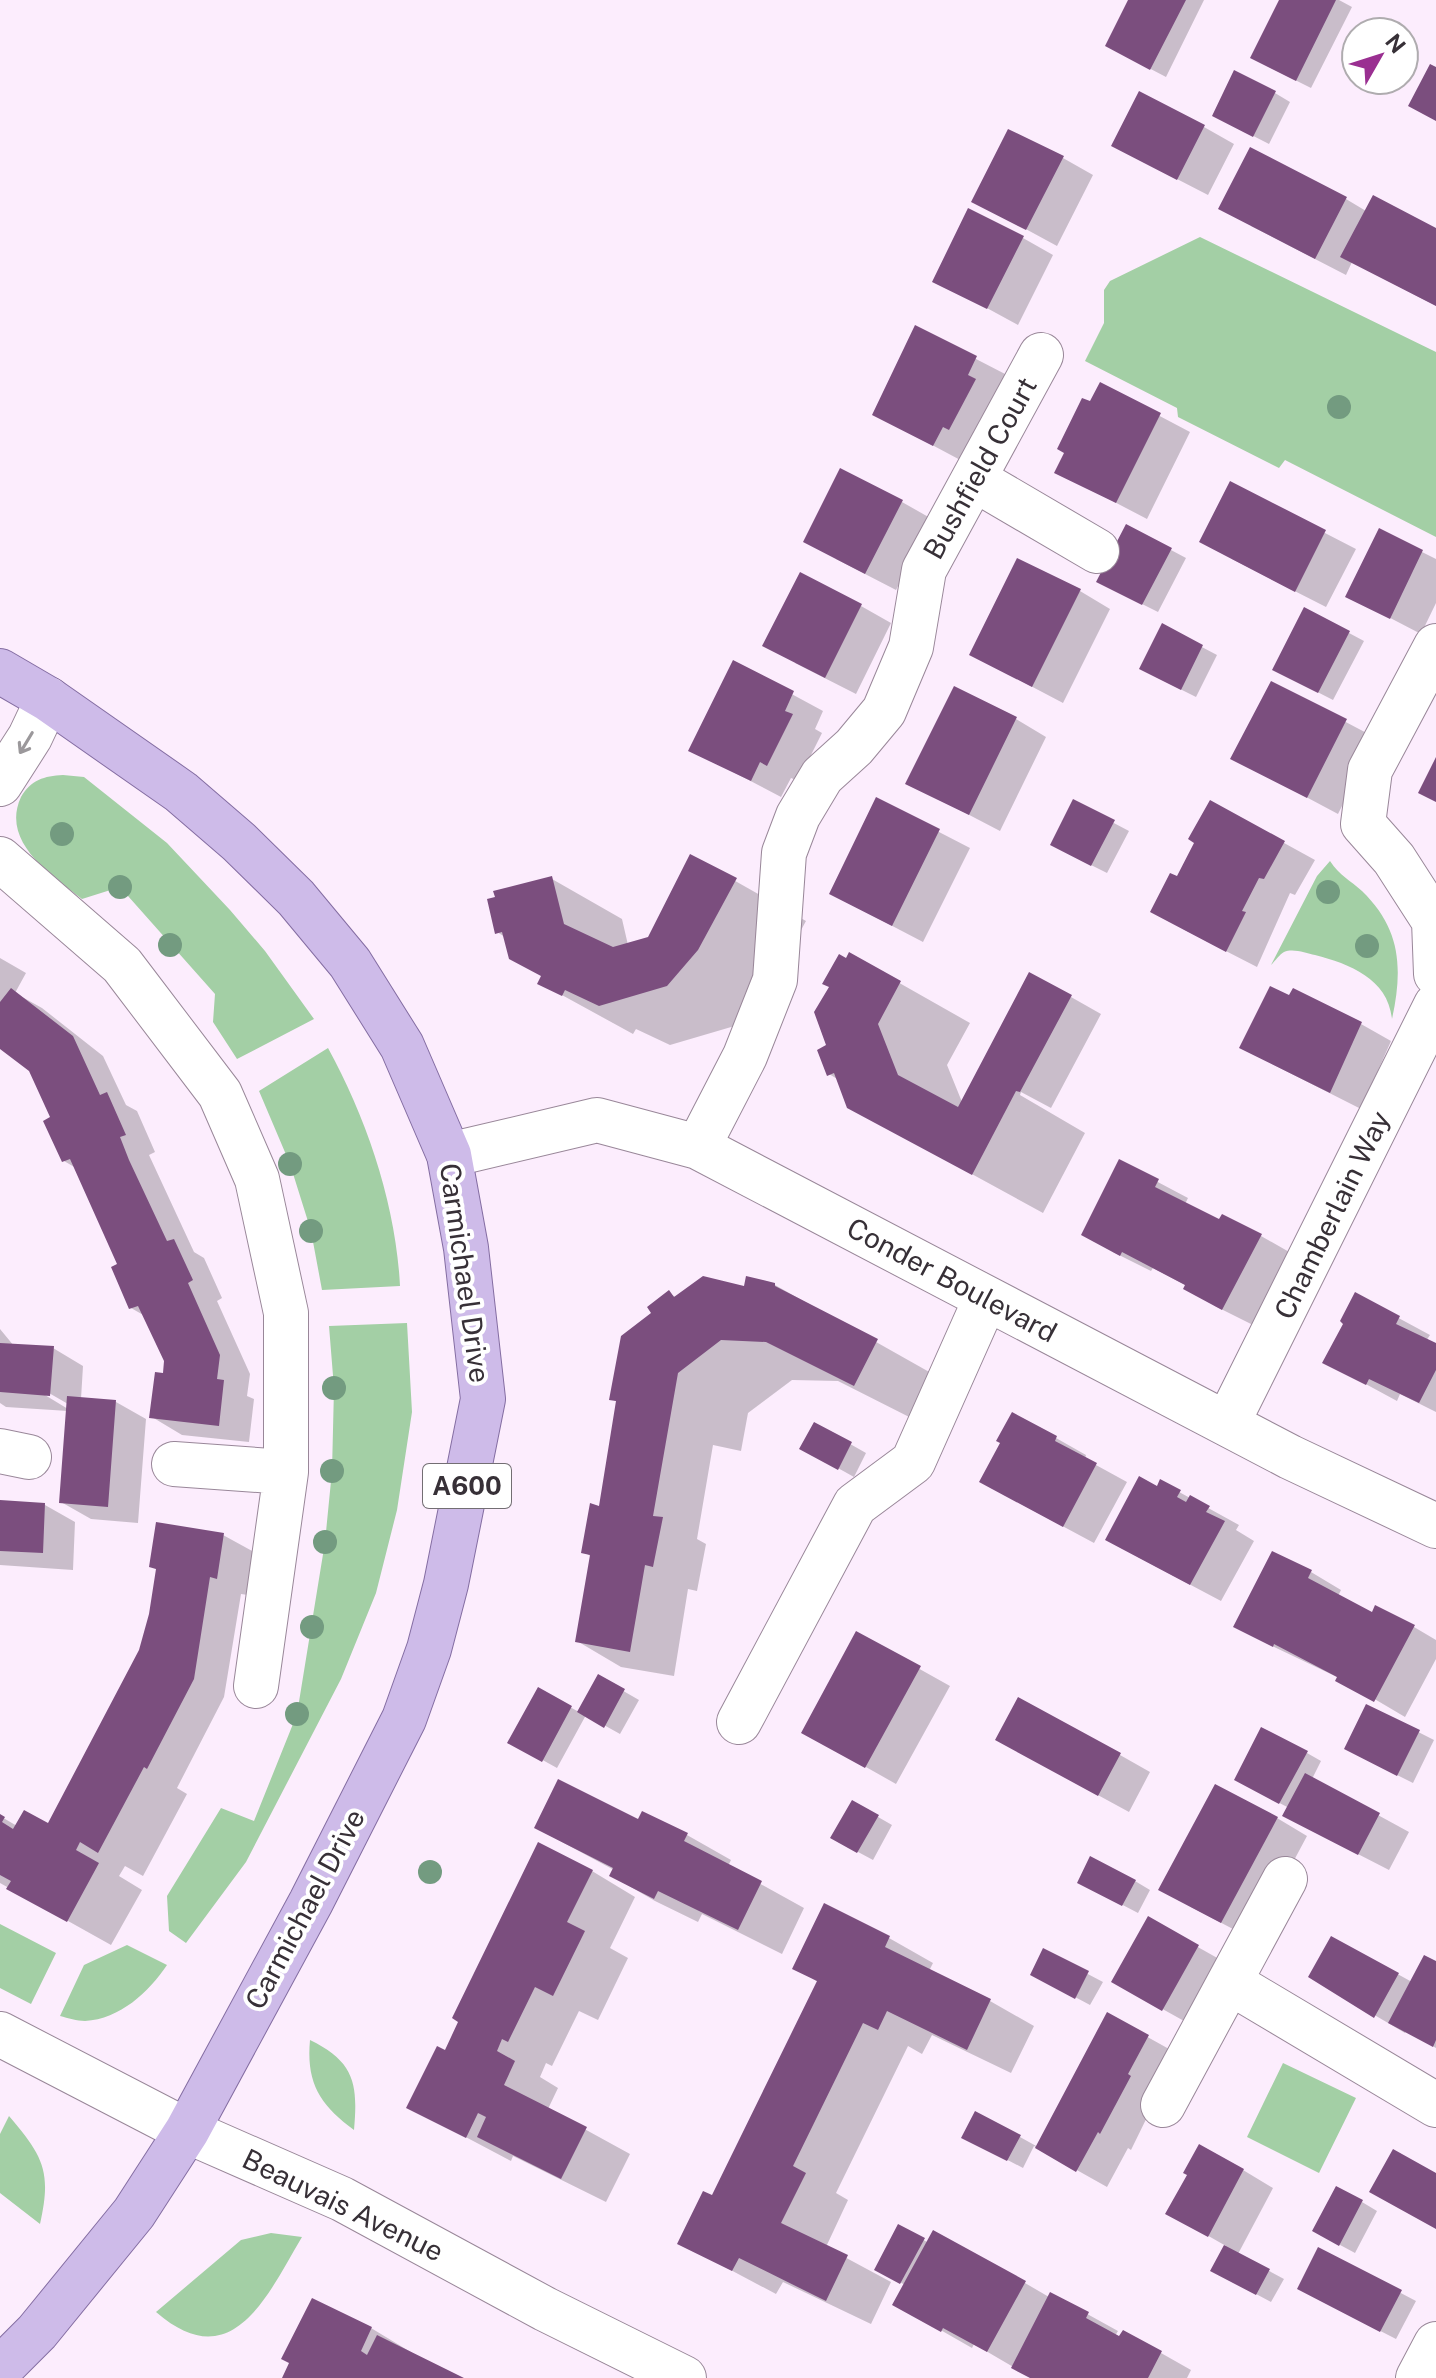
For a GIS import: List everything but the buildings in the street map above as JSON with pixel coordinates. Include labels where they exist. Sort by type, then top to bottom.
[{"type":"main road","name":"Carmichael Drive","points":[[0,671],[48,699],[181,792],[239,842],[296,898],[350,963],[402,1046],[449,1155],[466,1248],[483,1399],[446,1584],[429,1649],[404,1719],[311,1902],[187,2131],[134,2213],[37,2332],[0,2369]]},
{"type":"street","name":"Bushfield Court","points":[[698,1147],[745,1056],[775,980],[784,853],[798,816],[822,776],[854,747],[884,711],[911,647],[924,570],[1041,355]]},
{"type":"street","points":[[974,479],[1097,551]]},
{"type":"street","points":[[1436,646],[1370,770],[1363,824],[1394,859],[1434,921],[1436,974]]},
{"type":"street","points":[[0,784],[30,737],[48,699]]},
{"type":"street","points":[[0,859],[122,965],[220,1094],[257,1179],[286,1313],[286,1472],[256,1686]]},
{"type":"street","name":"Chamberlain Way","points":[[1227,1424],[1436,1005]]},
{"type":"street","name":"Conder Boulevard","points":[[449,1155],[597,1120],[698,1147],[1227,1424],[1436,1526]]},
{"type":"street","points":[[739,1722],[855,1505],[913,1462],[986,1298]]},
{"type":"street","points":[[174,1464],[286,1472]]},
{"type":"street","points":[[1163,2105],[1285,1879]]},
{"type":"street","points":[[1231,1983],[1436,2105]]},
{"type":"street","name":"Beauvais Avenue","points":[[0,2034],[187,2131],[342,2199],[545,2309],[684,2378]]},
{"type":"street","points":[[1418,2378],[1436,2344]]},
{"type":"green space","points":[[1200,237],[1436,352],[1436,537],[1285,460],[1279,468],[1178,417],[1177,408],[1085,361],[1104,323],[1104,290],[1110,281]]},
{"type":"green space","points":[[63,775],[84,777],[167,843],[265,951],[314,1019],[237,1059],[213,1022],[215,994],[120,887],[82,899],[44,868],[23,843],[17,829],[16,813],[21,797],[39,780]]},
{"type":"green space","points":[[1330,861],[1375,905],[1392,935],[1398,966],[1392,1019],[1383,993],[1354,969],[1295,951],[1284,952],[1271,965],[1317,876]]},
{"type":"green space","points":[[328,1048],[355,1104],[377,1163],[393,1225],[400,1286],[322,1290],[311,1231],[290,1164],[259,1091]]},
{"type":"green space","points":[[407,1323],[412,1412],[397,1510],[376,1593],[341,1679],[246,1862],[186,1943],[169,1931],[167,1896],[221,1808],[254,1821],[297,1714],[325,1542],[332,1471],[334,1388],[329,1326]]},
{"type":"green space","points":[[0,1924],[56,1953],[31,2004],[0,1988]]},
{"type":"green space","points":[[127,1945],[167,1965],[152,1985],[122,2010],[110,2015],[85,2021],[60,2016],[84,1965]]},
{"type":"green space","points":[[310,2040],[336,2057],[350,2076],[355,2100],[354,2130],[332,2111],[318,2092],[310,2069]]},
{"type":"green space","points":[[1283,2063],[1356,2098],[1319,2173],[1247,2137]]},
{"type":"green space","points":[[9,2116],[30,2142],[42,2165],[45,2190],[40,2224],[0,2193],[0,2134]]},
{"type":"green space","points":[[271,2233],[302,2237],[275,2283],[244,2321],[226,2333],[206,2336],[183,2330],[156,2312],[241,2240]]}]
